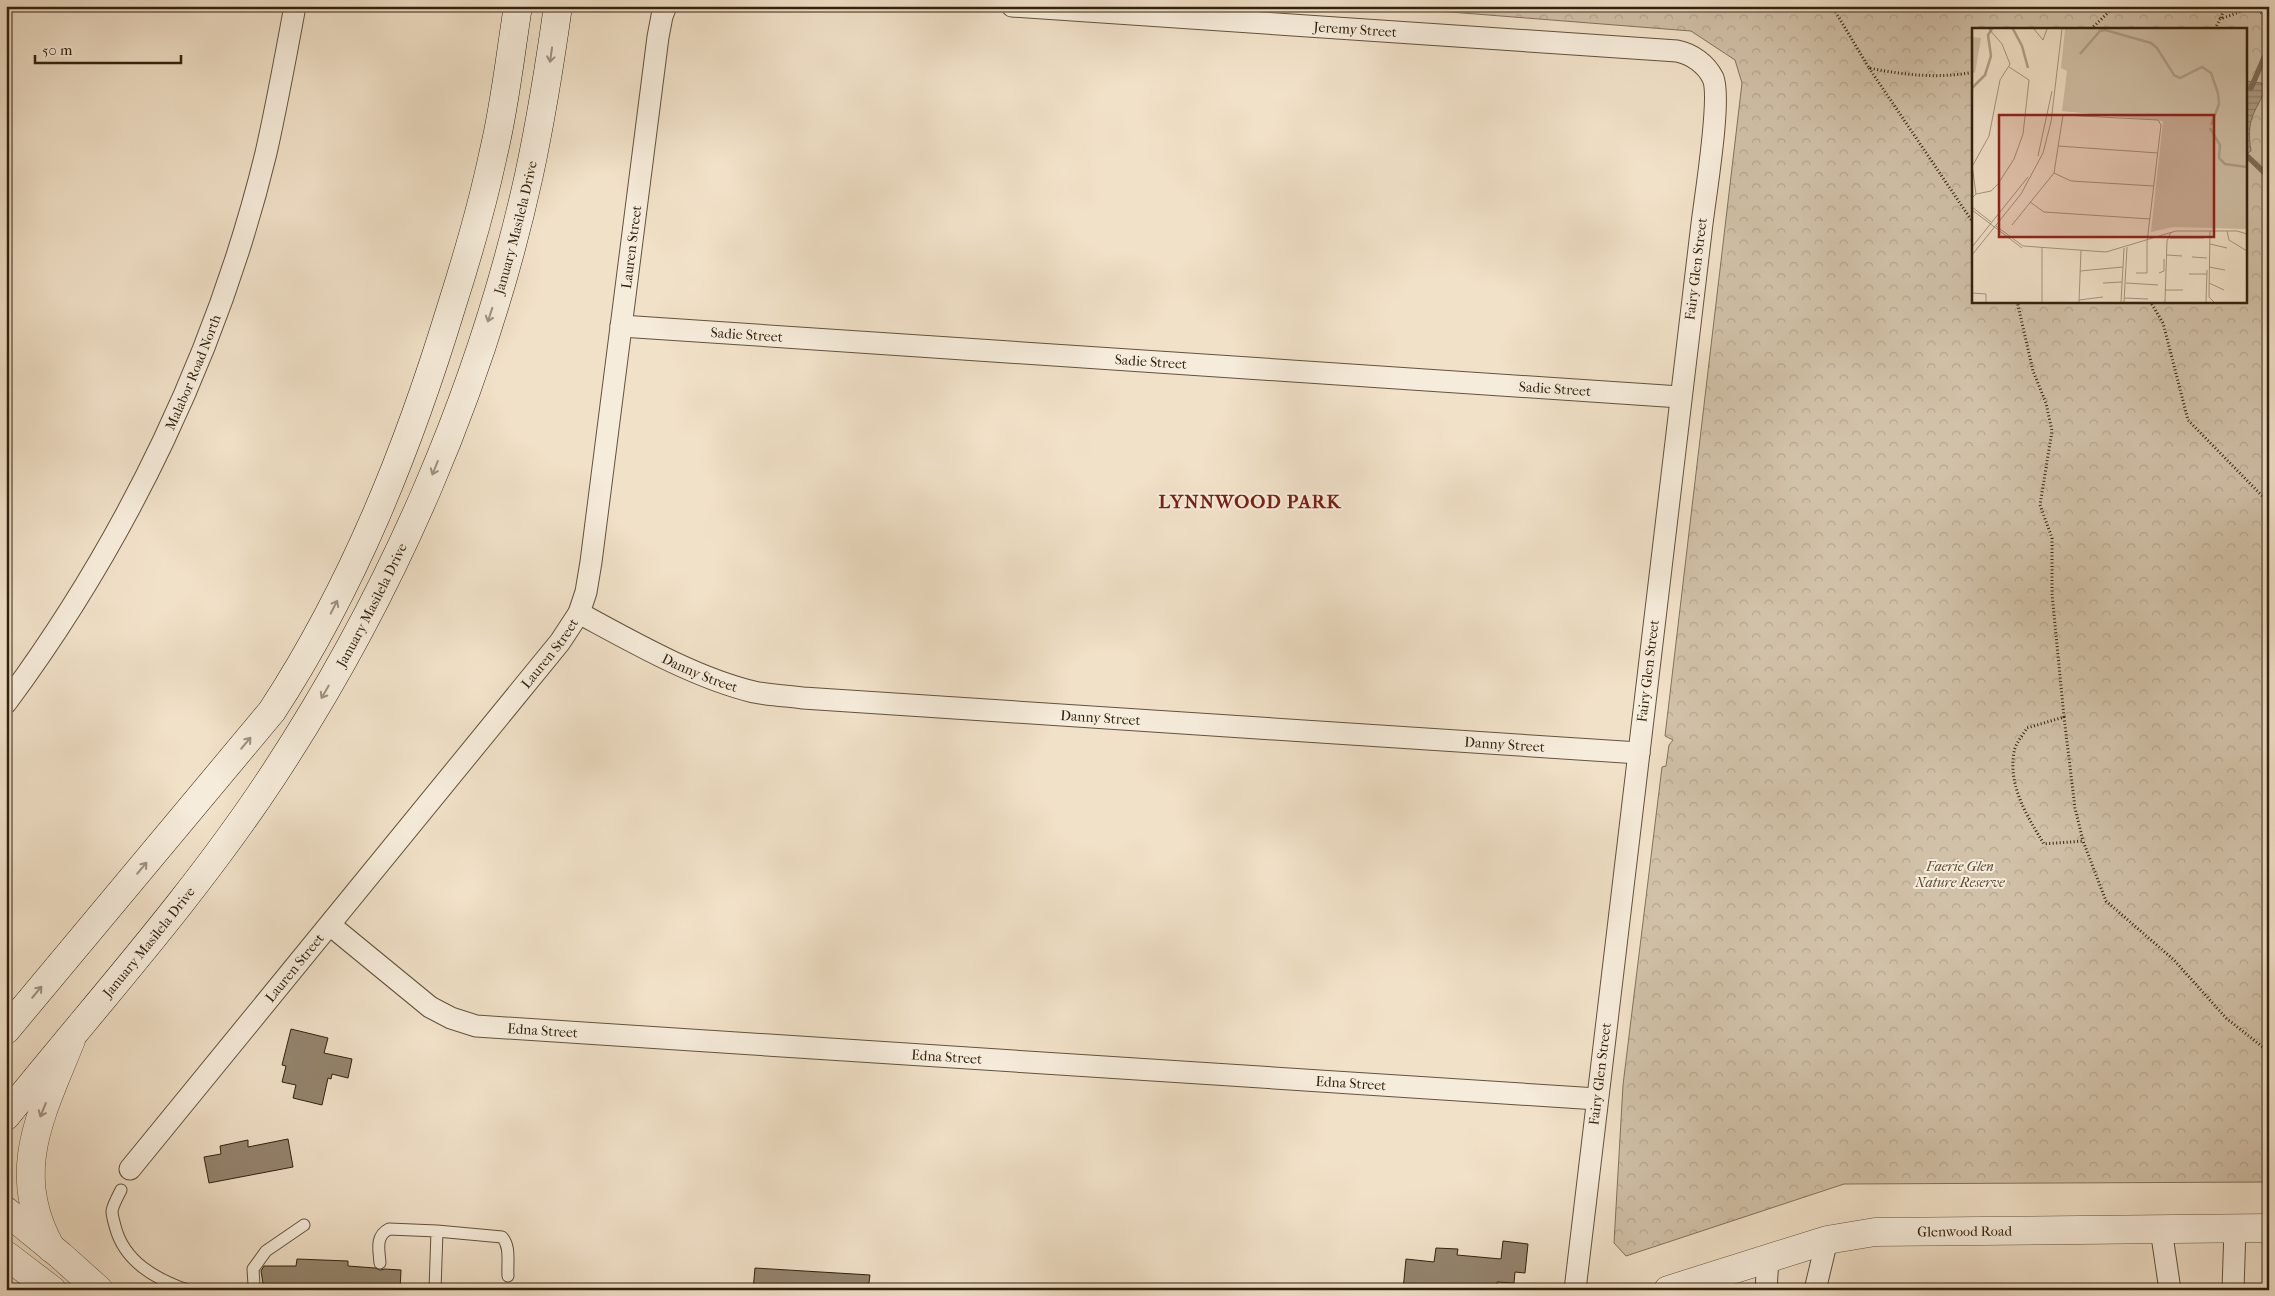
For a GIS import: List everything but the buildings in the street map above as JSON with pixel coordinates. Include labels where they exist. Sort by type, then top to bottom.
[{"type":"main road","points":[[6,1030],[272,711],[298,671],[336,602],[394,474],[432,370],[473,239],[494,155],[518,6]]},
{"type":"main road","name":"January Masilela Drive","points":[[6,1116],[156,935],[216,858],[271,779],[348,652],[411,526],[462,400],[507,259],[532,159],[548,74],[558,6]]},
{"type":"main road","points":[[51,1248],[40,1227],[33,1207],[31,1156],[39,1120],[74,1032]]},
{"type":"main road","points":[[6,1212],[99,1290]]},
{"type":"main road","name":"Glenwood Road","points":[[1668,1290],[1826,1240],[1892,1231],[2269,1228]]},
{"type":"main road","points":[[6,1255],[52,1290]]},
{"type":"street","name":"Malabor Road North","points":[[6,703],[49,643],[89,579],[153,460],[189,382],[231,271],[252,202],[278,98],[294,6]]},
{"type":"street","name":"Lauren Street","points":[[130,1169],[546,660],[579,612],[586,592],[591,562],[658,37],[666,6]]},
{"type":"street","name":"Jeremy Street","points":[[1012,6],[1657,49],[1684,53],[1697,59]]},
{"type":"street","name":"Fairy Glen Street","points":[[1575,1290],[1716,100],[1712,78],[1697,59]]},
{"type":"street","name":"Sadie Street","points":[[621,326],[1680,397]]},
{"type":"street","name":"Danny Street","points":[[579,612],[614,632],[711,678],[763,693],[803,698],[1639,753]]},
{"type":"street","name":"Edna Street","points":[[330,925],[430,1007],[450,1018],[476,1026],[1597,1099]]},
{"type":"street","points":[[2233,1290],[2234,1228]]},
{"type":"street","points":[[2161,1229],[2170,1290]]},
{"type":"street","points":[[1816,1290],[1826,1240]]},
{"type":"street","points":[[1766,1290],[1768,1258]]},
{"type":"lane","points":[[121,1190],[112,1212],[117,1234],[127,1250],[136,1263],[152,1275],[187,1290]]},
{"type":"lane","points":[[257,1290],[254,1285],[252,1269],[266,1251],[304,1225]]},
{"type":"lane","points":[[380,1263],[379,1237],[382,1232],[389,1229],[502,1237],[506,1242],[507,1248],[508,1276]]},
{"type":"lane","points":[[435,1290],[437,1231]]},
{"type":"path","points":[[1832,6],[1869,68],[1972,221]]},
{"type":"path","points":[[2091,28],[2115,6]]},
{"type":"path","points":[[2215,28],[2225,6]]},
{"type":"path","points":[[2220,19],[2251,7],[2269,16]]},
{"type":"path","points":[[1869,68],[1894,73],[1950,77],[1972,72]]},
{"type":"path","points":[[2017,302],[2033,371],[2046,403],[2052,431],[2040,506],[2052,538],[2052,594],[2064,717],[2075,808],[2083,841],[2106,901],[2174,960],[2226,1018],[2269,1052]]},
{"type":"path","points":[[2151,302],[2163,323],[2188,420],[2269,503]]},
{"type":"path","points":[[2064,717],[2027,728],[2014,751],[2014,787],[2029,820],[2044,844],[2083,841]]},
{"type":"green space","name":"Faerie Glen Nature Reserve","points":[[1374,6],[2269,6],[2269,1182],[1844,1184],[1626,1256],[1614,1243],[1623,1085],[1662,767],[1666,766],[1669,745],[1673,740],[1665,736],[1742,83],[1735,60],[1691,31]]},
{"type":"shaded area","points":[[2248,81],[2261,83],[2267,87],[2250,124],[2251,151],[2248,153]]},
{"type":"waterway","points":[[2251,88],[2269,46]]},
{"type":"waterway","points":[[2248,157],[2269,177]]},
{"type":"district","name":"LYNNWOOD PARK","points":[[1250,502]]}]
